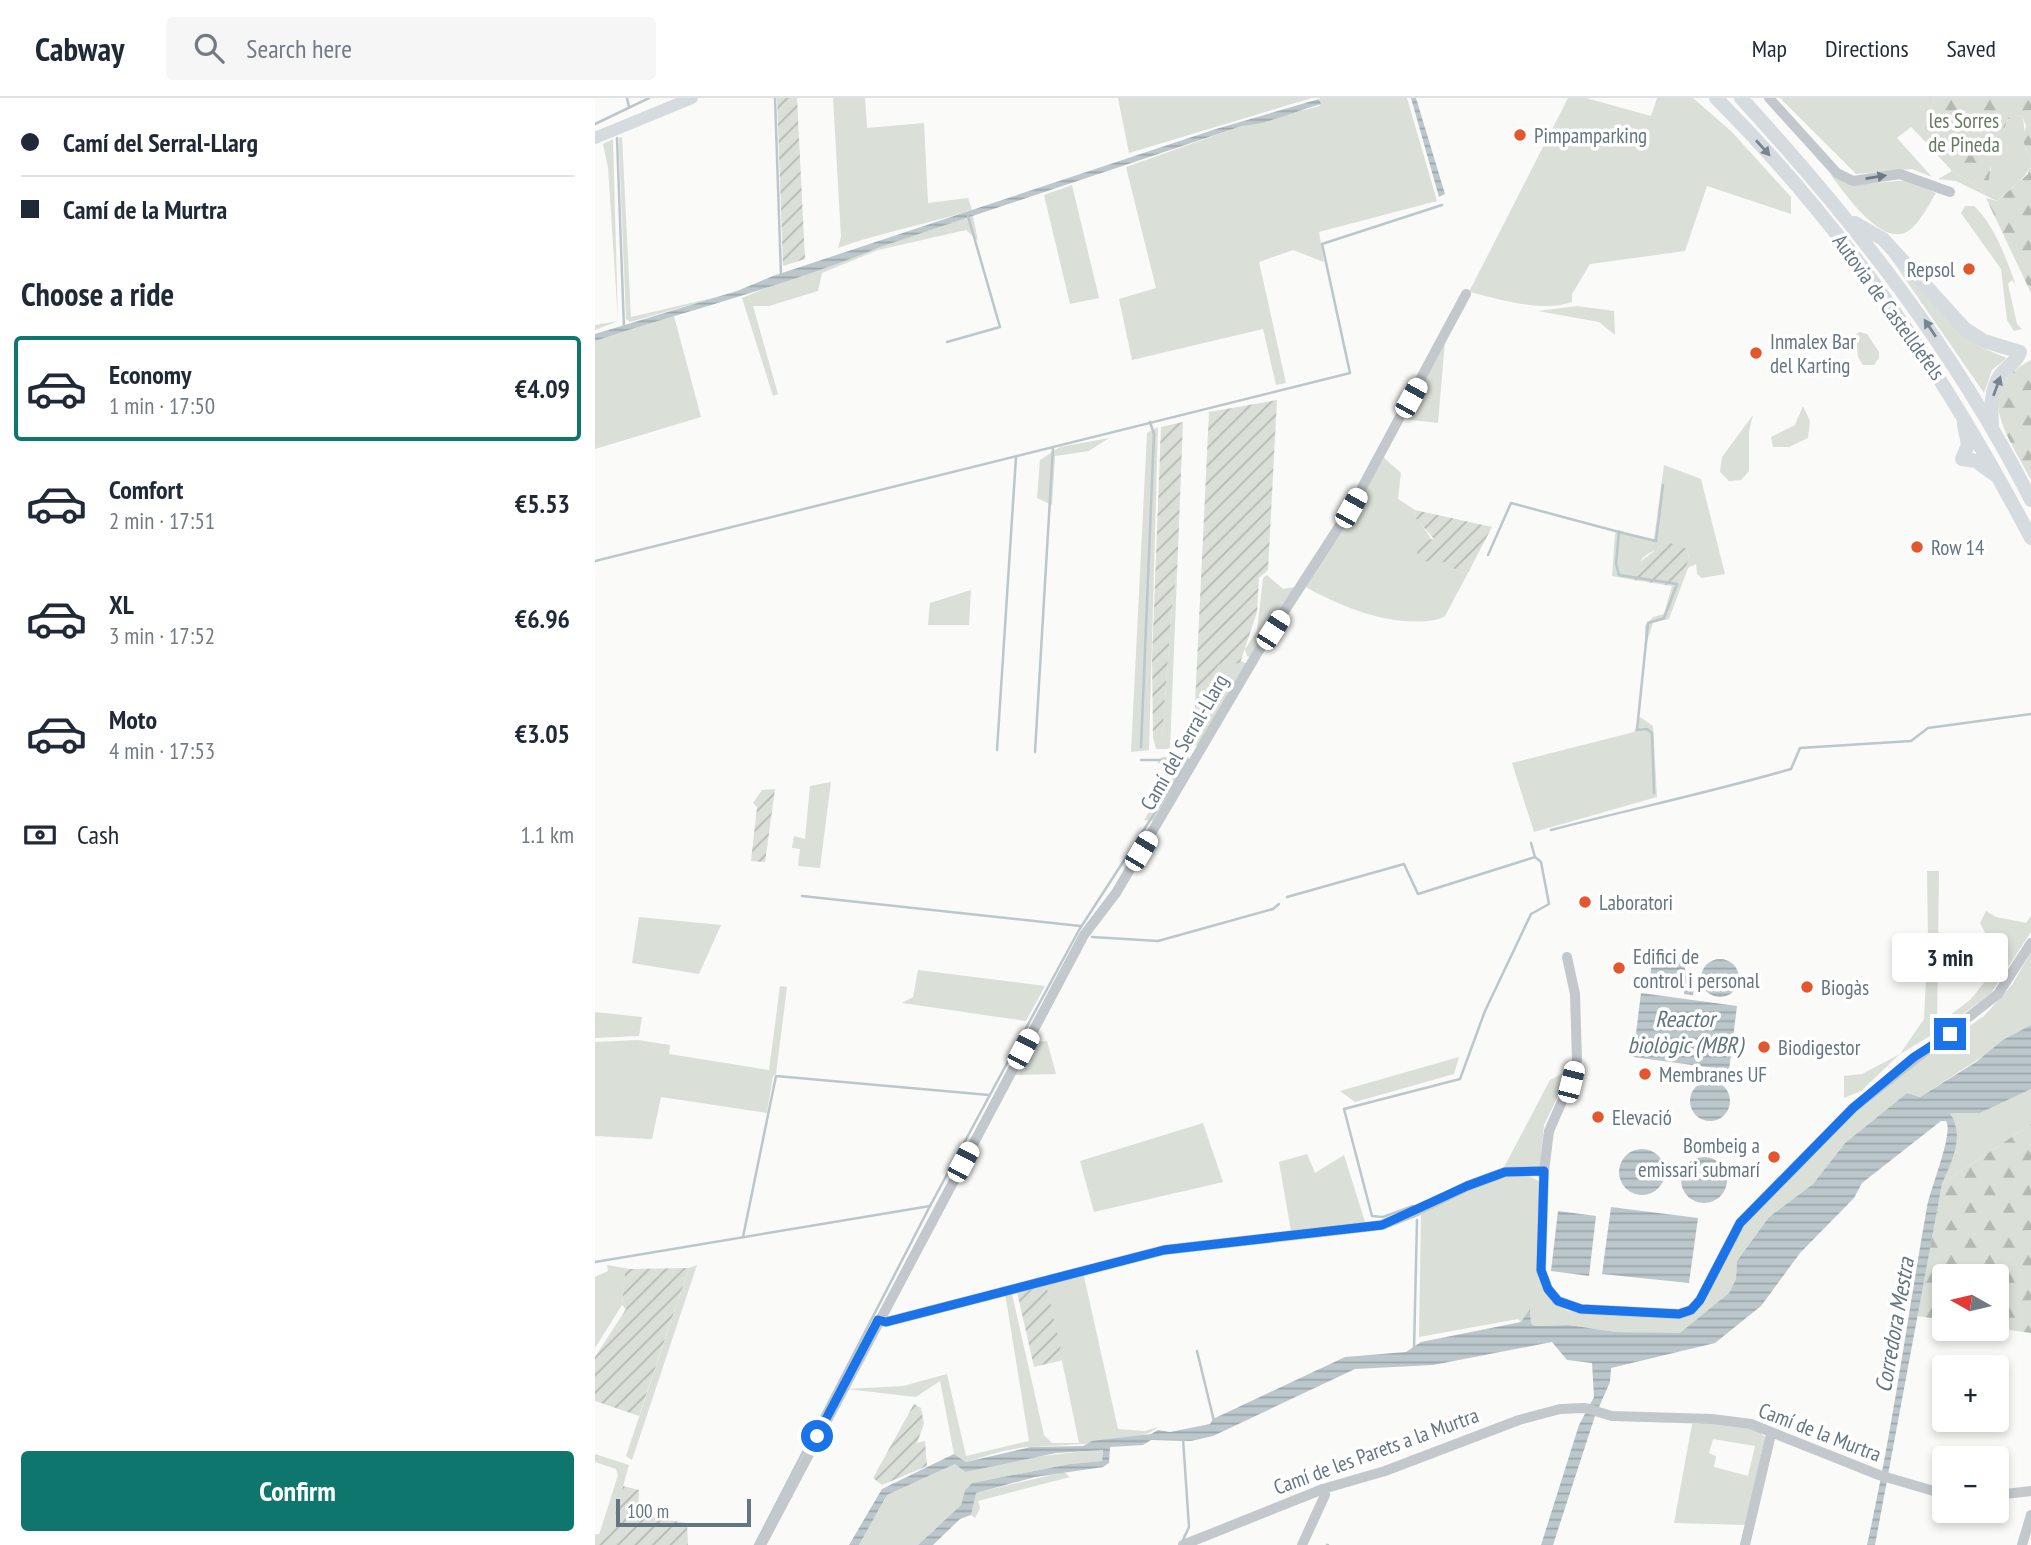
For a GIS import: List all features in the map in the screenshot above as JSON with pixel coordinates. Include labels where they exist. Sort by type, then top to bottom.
[{"type":"highway","name":"Autovia de Castelldefels","points":[[1716,98],[1822,216],[1883,293],[1962,412],[2031,538]]},
{"type":"highway","name":"Autovia de Castelldefels","points":[[1741,98],[1847,218],[1923,318],[1993,428],[2031,500]]},
{"type":"highway","points":[[1847,218],[1883,239],[1965,329],[1984,341],[2020,352],[2017,359],[2001,374],[1993,390],[1993,428]]},
{"type":"highway","points":[[1962,412],[1968,445],[1962,459],[1976,461],[1999,476]]},
{"type":"main road","points":[[595,138],[692,98]]},
{"type":"street","points":[[1769,98],[1837,173],[1853,180],[1900,174],[1950,192]]},
{"type":"street","name":"Camí del Serral-Llarg","points":[[761,1545],[1084,935],[1116,893],[1258,652],[1351,508],[1466,294]]},
{"type":"street","points":[[1567,957],[1575,994],[1577,1060],[1571,1082],[1549,1131],[1544,1171],[1541,1270],[1548,1289],[1558,1301],[1581,1309],[1679,1314],[1691,1310],[1700,1300],[1740,1223],[1853,1108],[1998,994],[2031,943]]},
{"type":"street","points":[[878,1320],[886,1322],[1164,1250],[1382,1225],[1467,1186],[1505,1172],[1544,1171]]},
{"type":"street","name":"Camí de la Murtra","points":[[1585,1408],[1635,1418],[1712,1419],[1751,1424],[1879,1475],[1932,1490]]},
{"type":"street","name":"Camí de les Parets a la Murtra","points":[[1185,1544],[1323,1489],[1385,1471],[1519,1420],[1560,1409],[1585,1408]]},
{"type":"street","points":[[1745,1545],[1771,1434]]},
{"type":"street","points":[[1302,1545],[1325,1495],[1323,1489]]},
{"type":"street","points":[[2009,1494],[2031,1491]]},
{"type":"street","points":[[2022,1545],[2031,1515]]},
{"type":"green space","points":[[777,98],[797,98],[805,259],[783,266]]},
{"type":"green space","points":[[833,98],[865,98],[867,128],[924,123],[928,203],[968,198],[972,210],[838,248],[841,237]]},
{"type":"green space","points":[[1118,98],[1312,98],[1129,153]]},
{"type":"green space","points":[[1320,98],[1407,98],[1437,201],[1319,232],[1324,262],[1293,250],[1259,262],[1286,383],[1276,385],[1263,329],[1132,360],[1119,299],[1156,288],[1126,167],[1242,126],[1320,106]]},
{"type":"green space","points":[[1568,98],[1586,98],[1651,116],[1657,98],[1693,98],[1732,132],[1791,197],[1791,214],[1707,186],[1685,251],[1590,264],[1572,294],[1572,302],[1534,306],[1469,292]]},
{"type":"green space","points":[[1780,98],[1935,98],[1919,135],[1911,127],[1897,138],[1932,177],[1912,169],[1856,174]]},
{"type":"green space","name":"les Sorres de Pineda","points":[[1935,98],[2031,98],[2031,160],[2022,138],[2026,126],[2022,116],[2016,115],[2007,120],[1997,152],[1991,155],[1989,180],[1977,186],[1952,171],[1919,135]]},
{"type":"green space","points":[[2016,115],[2022,116],[2030,166],[2023,177],[1997,201],[1956,181],[1938,179],[1952,171],[1977,186],[1991,170],[1989,161],[2000,141],[2005,124]]},
{"type":"green space","points":[[622,137],[631,317],[725,295],[630,322],[626,319],[619,147],[619,138]]},
{"type":"green space","points":[[613,139],[618,321],[608,167],[603,144]]},
{"type":"green space","name":"les Sorres de Pineda","points":[[2031,162],[2031,293],[1986,198],[1997,201],[2028,174]]},
{"type":"green space","points":[[1830,174],[1853,185],[1908,180],[1936,193],[1914,226],[1903,233],[1892,234],[1868,219]]},
{"type":"green space","points":[[1072,185],[1099,298],[1070,304],[1044,195]]},
{"type":"green space","points":[[1965,206],[1974,206],[1988,222],[1999,243],[2016,286],[2012,280],[2008,284],[2017,324],[2022,329],[2014,331],[2007,320],[2001,269],[1961,213]]},
{"type":"green space","points":[[973,216],[978,241],[966,230],[878,250],[822,273],[818,291],[769,306],[753,306],[778,394],[773,396],[742,298],[825,264]]},
{"type":"green space","points":[[1883,247],[1980,347],[2007,358],[1992,370],[1984,393]]},
{"type":"green space","points":[[1577,306],[1614,311],[1615,335],[1599,322],[1538,311]]},
{"type":"green space","points":[[674,316],[701,417],[595,449],[595,341]]},
{"type":"green space","points":[[618,321],[595,330],[595,325]]},
{"type":"green space","points":[[1856,334],[1867,334],[1879,352],[1879,358],[1874,365],[1863,365],[1858,357]]},
{"type":"green space","points":[[1445,341],[1438,423],[1404,419]]},
{"type":"green space","points":[[2031,360],[2031,480],[2005,431],[1998,400],[2002,386],[2013,372]]},
{"type":"green space","points":[[1277,400],[1268,570],[1259,578],[1257,612],[1240,663],[1218,665],[1213,681],[1222,692],[1207,725],[1196,725],[1193,746],[1209,412]]},
{"type":"green space","points":[[1803,406],[1810,421],[1808,438],[1789,447],[1773,447],[1771,437],[1795,425]]},
{"type":"green space","points":[[1753,415],[1749,431],[1749,471],[1741,480],[1729,481],[1720,472],[1722,457]]},
{"type":"green space","points":[[1183,422],[1177,575],[1173,593],[1162,737],[1153,737],[1152,659],[1161,427]]},
{"type":"green space","points":[[1158,427],[1149,750],[1131,752],[1147,433]]},
{"type":"green space","points":[[1109,438],[1089,451],[1055,456],[1052,505],[1037,498],[1040,460],[1060,447]]},
{"type":"green space","points":[[1383,457],[1401,473],[1398,499],[1415,510],[1414,516],[1447,561],[1461,573],[1469,571],[1445,616],[1439,619],[1387,619],[1352,609],[1304,586]]},
{"type":"green space","points":[[1664,465],[1701,479],[1725,574],[1702,578],[1697,574],[1696,564],[1688,568],[1669,619],[1653,623],[1645,648],[1645,626],[1653,617],[1664,614],[1672,586],[1680,582],[1689,559],[1687,549],[1659,550],[1646,555],[1634,580],[1612,576],[1615,534],[1619,530],[1643,539],[1654,539]]},
{"type":"green space","points":[[1415,510],[1492,527],[1469,571],[1461,573],[1444,562],[1419,561],[1415,542],[1434,539],[1414,516]]},
{"type":"green space","points":[[1661,540],[1687,549],[1689,559],[1680,582],[1672,586],[1634,580],[1637,564],[1657,549]]},
{"type":"green space","points":[[1177,575],[1170,749],[1156,749],[1153,737],[1162,737],[1173,593]]},
{"type":"green space","points":[[1267,575],[1283,589],[1295,587],[1252,658],[1247,656],[1245,649],[1257,631],[1263,578]]},
{"type":"green space","points":[[971,590],[969,625],[928,625],[930,603]]},
{"type":"green space","points":[[1241,661],[1247,664],[1201,745],[1193,746],[1196,725],[1218,665]]},
{"type":"green space","points":[[1640,717],[1653,726],[1657,797],[1534,832],[1512,763],[1634,732]]},
{"type":"green space","points":[[1162,757],[1189,757],[1153,821],[1144,820],[1178,765],[1157,763]]},
{"type":"green space","points":[[831,782],[820,868],[798,866],[800,849],[792,848],[794,836],[805,839],[810,786]]},
{"type":"green space","points":[[775,789],[765,862],[751,861],[757,807],[753,803],[762,790]]},
{"type":"green space","points":[[1927,871],[1939,871],[1937,1025],[1970,1000],[2006,956],[1990,942],[1980,923],[1986,911],[1996,917],[2026,923],[2031,916],[2031,932],[1991,993],[1947,1026],[1900,1054],[1924,1019],[1928,935]]},
{"type":"green space","points":[[639,917],[721,925],[699,974],[632,963]]},
{"type":"green space","points":[[2031,952],[2031,1025],[1920,1097],[1907,1093],[1845,1143],[1813,1184],[1769,1217],[1737,1261],[1736,1279],[1729,1293],[1680,1334],[1616,1332],[1569,1325],[1535,1326],[1531,1325],[1530,1311],[1521,1322],[1518,1319],[1419,1337],[1421,1215],[1463,1192],[1498,1179],[1515,1176],[1529,1177],[1541,1183],[1538,1278],[1551,1301],[1568,1311],[1690,1314],[1705,1302],[1741,1226],[1845,1121],[1910,1066],[1984,1016],[2012,985]]},
{"type":"green space","points":[[918,970],[1045,986],[1026,1021],[902,1003],[913,997]]},
{"type":"green space","points":[[780,986],[787,987],[776,1074],[773,1076],[767,1113],[661,1097],[652,1139],[595,1136],[595,1042],[638,1040],[670,1045],[669,1054],[769,1070]]},
{"type":"green space","points":[[595,1012],[642,1017],[639,1036],[595,1038]]},
{"type":"green space","points":[[1047,1041],[1056,1074],[1013,1075],[1031,1042]]},
{"type":"green space","points":[[1900,1054],[1861,1091],[1844,1098],[1844,1076],[1862,1074]]},
{"type":"green space","points":[[1459,1057],[1454,1074],[1355,1102],[1340,1091]]},
{"type":"green space","points":[[1571,1069],[1544,1125],[1540,1167],[1503,1169],[1550,1080]]},
{"type":"green space","points":[[2031,1089],[2031,1124],[1942,1184],[1955,1138],[1949,1112],[1980,1113]]},
{"type":"green space","points":[[1203,1123],[1223,1182],[1094,1212],[1080,1161]]},
{"type":"green space","points":[[2031,1124],[2031,1333],[2009,1330],[2009,1264],[1932,1264],[1932,1318],[1917,1316],[1942,1184]]},
{"type":"green space","points":[[1307,1154],[1315,1173],[1344,1155],[1365,1222],[1291,1231],[1279,1162]]},
{"type":"green space","points":[[607,1265],[630,1269],[625,1274],[622,1305],[595,1348],[595,1277],[608,1271]]},
{"type":"green space","points":[[697,1265],[632,1460],[626,1456],[689,1268]]},
{"type":"green space","points":[[689,1268],[639,1416],[595,1401],[595,1357],[626,1309],[622,1305],[625,1273],[630,1269]]},
{"type":"green space","points":[[1083,1272],[1118,1429],[1145,1431],[1158,1427],[1149,1433],[1098,1443],[1014,1449],[966,1462],[954,1454],[940,1381],[916,1397],[846,1389],[903,1386],[947,1374],[966,1456],[1029,1441],[1005,1293],[1012,1294],[1044,1435],[1052,1443],[1079,1443],[1046,1283]]},
{"type":"green space","points":[[1046,1283],[1063,1360],[1034,1367],[1017,1292]]},
{"type":"green space","points":[[914,1404],[921,1408],[924,1424],[917,1443],[925,1441],[927,1466],[882,1485],[873,1478]]},
{"type":"green space","points":[[1710,1423],[1756,1429],[1765,1437],[1746,1525],[1674,1523],[1692,1424]],"holes":[[[1713,1439],[1755,1446],[1748,1476],[1714,1467],[1716,1456],[1709,1453]]]},
{"type":"green space","points":[[1103,1449],[1102,1461],[1070,1464],[972,1483],[965,1490],[961,1505],[918,1545],[859,1545],[887,1495],[955,1464],[965,1472],[1016,1459]]},
{"type":"green space","points":[[595,1454],[629,1465],[609,1536],[599,1535],[618,1475],[616,1469],[595,1462]]},
{"type":"green space","points":[[1064,1472],[1070,1477],[978,1501],[980,1508],[975,1518],[971,1515],[975,1493]]},
{"type":"green space","points":[[623,1486],[639,1490],[638,1515],[687,1523],[688,1545],[595,1545],[595,1534],[609,1535]]},
{"type":"water","points":[[1411,98],[1416,98],[1445,194],[1439,197]]},
{"type":"water","points":[[1319,99],[1321,104],[1272,120],[1242,126],[880,247],[810,274],[595,341],[595,334],[737,291],[773,276],[1216,129]]},
{"type":"water","points":[[1668,952],[1684,960],[1686,979],[1695,980],[1693,995],[1684,994],[1685,981],[1677,988],[1665,990],[1650,979],[1652,960]]},
{"type":"water","points":[[1720,959],[1733,965],[1739,978],[1733,991],[1720,997],[1707,991],[1701,978],[1707,965]]},
{"type":"water","name":"Reactor biològic (MBR)","points":[[1641,993],[1737,1006],[1729,1070],[1633,1057]]},
{"type":"water","points":[[2031,1025],[2031,1089],[1980,1113],[1950,1113],[1957,1140],[1942,1184],[1875,1545],[1867,1545],[1892,1419],[1927,1207],[1947,1137],[1946,1121],[1941,1121],[1862,1183],[1854,1198],[1800,1253],[1761,1306],[1715,1343],[1611,1368],[1610,1382],[1595,1416],[1553,1545],[1541,1545],[1579,1425],[1594,1397],[1592,1363],[1567,1360],[1552,1342],[1433,1365],[1355,1369],[1213,1436],[1191,1441],[1151,1440],[1143,1445],[1110,1447],[1109,1463],[1103,1467],[1035,1477],[976,1493],[971,1515],[960,1519],[933,1545],[918,1545],[961,1505],[965,1490],[972,1483],[1070,1464],[1102,1461],[1103,1450],[1056,1453],[965,1472],[955,1464],[887,1495],[859,1545],[849,1545],[882,1489],[954,1454],[966,1462],[1031,1447],[1083,1446],[1092,1441],[1151,1434],[1158,1430],[1170,1432],[1210,1424],[1213,1419],[1345,1357],[1406,1352],[1421,1342],[1521,1322],[1530,1309],[1531,1324],[1535,1326],[1569,1325],[1616,1332],[1680,1333],[1729,1293],[1736,1279],[1737,1261],[1769,1217],[1813,1184],[1845,1143],[1907,1093],[1920,1097],[1976,1062],[2003,1040]]},
{"type":"water","points":[[1710,1081],[1718,1082],[1724,1087],[1729,1093],[1729,1109],[1724,1115],[1718,1120],[1710,1121],[1702,1120],[1696,1115],[1691,1109],[1690,1101],[1691,1093],[1696,1087],[1702,1082]]},
{"type":"water","points":[[1642,1149],[1658,1156],[1665,1172],[1658,1188],[1642,1195],[1626,1188],[1619,1172],[1626,1156]]},
{"type":"water","points":[[1704,1157],[1720,1164],[1727,1180],[1720,1196],[1704,1203],[1688,1196],[1681,1180],[1688,1164]]},
{"type":"water","points":[[1611,1207],[1698,1218],[1689,1283],[1602,1274]]},
{"type":"water","points":[[1558,1211],[1596,1216],[1589,1276],[1551,1271]]},
{"type":"waterway","points":[[627,98],[629,107]]},
{"type":"waterway","points":[[595,124],[649,98]]},
{"type":"waterway","points":[[775,98],[781,275]]},
{"type":"waterway","points":[[617,138],[624,328]]},
{"type":"waterway","points":[[595,561],[1350,373],[1322,244],[1442,205]]},
{"type":"waterway","points":[[947,342],[1000,327],[968,216]]},
{"type":"waterway","points":[[1141,747],[1154,434],[1150,422]]},
{"type":"waterway","points":[[1035,752],[1053,448]]},
{"type":"waterway","points":[[997,750],[1016,457]]},
{"type":"waterway","points":[[1654,793],[1652,733],[1647,729],[1637,730],[1648,623],[1664,618],[1677,584],[1619,575],[1616,563],[1619,532],[1656,541],[1663,485]]},
{"type":"waterway","points":[[1488,555],[1511,503],[1619,532]]},
{"type":"waterway","points":[[1551,830],[1791,769],[1800,748],[1911,741],[1928,728],[2031,714]]},
{"type":"waterway","points":[[755,1545],[930,1206],[1079,930],[1189,760],[1141,760]]},
{"type":"waterway","points":[[1413,1206],[1383,1217],[1372,1216],[1344,1109],[1460,1079],[1485,1011],[1531,914],[1549,904],[1541,862],[1535,857],[1531,843]]},
{"type":"waterway","points":[[1287,897],[1404,864],[1418,894],[1535,857]]},
{"type":"waterway","points":[[802,896],[1080,926]]},
{"type":"waterway","points":[[1092,937],[1158,941],[1273,909],[1279,904]]},
{"type":"waterway","points":[[743,1237],[776,1076],[989,1095]]},
{"type":"waterway","points":[[595,1262],[930,1206]]},
{"type":"waterway","points":[[1414,1350],[1417,1220]]},
{"type":"waterway","points":[[1197,1351],[1214,1421]]},
{"type":"waterway","points":[[1182,1542],[1189,1527],[1183,1439]]},
{"type":"place","name":"Pimpamparking","points":[[1520,135]]},
{"type":"place","name":"Repsol","points":[[1969,269]]},
{"type":"place","name":"Inmalex Bar del Karting","points":[[1756,353]]},
{"type":"place","name":"Row 14","points":[[1917,547]]},
{"type":"place","name":"Laboratori","points":[[1585,902]]},
{"type":"place","name":"Edifici de control i personal","points":[[1619,968]]},
{"type":"place","name":"Biogàs","points":[[1807,987]]},
{"type":"place","name":"Biodigestor","points":[[1764,1047]]},
{"type":"place","name":"Membranes UF","points":[[1645,1074]]},
{"type":"place","name":"Elevació","points":[[1598,1117]]},
{"type":"place","name":"Bombeig a emissari submarí","points":[[1774,1157]]},
{"type":"route","points":[[817,1436],[878,1320],[886,1322],[1108,1262],[1164,1250],[1382,1225],[1467,1186],[1505,1172],[1544,1171],[1541,1270],[1548,1289],[1558,1301],[1581,1309],[1679,1314],[1691,1310],[1700,1300],[1740,1223],[1853,1108],[1914,1057],[1950,1034]]},
{"type":"water label","name":"Corredora Mestra","points":[[1894,1325]]}]
